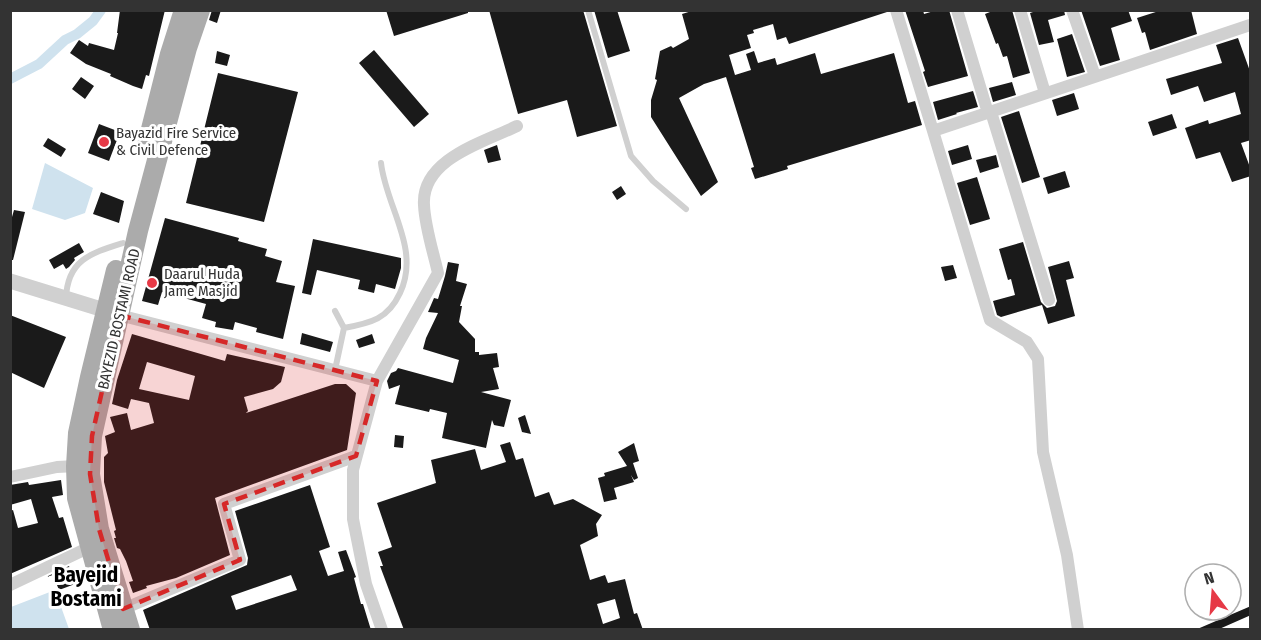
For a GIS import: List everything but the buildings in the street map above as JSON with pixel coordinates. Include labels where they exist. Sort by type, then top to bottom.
[{"type":"main road","name":"BAYEZID BOSTAMI ROAD","points":[[130,630],[99,529],[90,474],[92,436],[123,243],[170,54],[184,10]]},
{"type":"main road","name":"BAYEZID BOSTAMI ROAD","points":[[113,630],[77,498],[78,432],[138,231],[184,59],[200,10]]},
{"type":"street","points":[[896,10],[990,320],[1027,342],[1038,359],[1043,452],[1067,555],[1078,630]]},
{"type":"street","points":[[957,10],[1049,300]]},
{"type":"street","points":[[1020,10],[1045,93]]},
{"type":"street","points":[[1072,10],[1095,76]]},
{"type":"street","points":[[933,131],[1251,25]]},
{"type":"street","points":[[382,630],[366,584],[353,519],[353,470],[377,381],[438,273],[423,203],[429,178],[450,157],[518,126]]},
{"type":"street","points":[[10,281],[113,313],[377,381]]},
{"type":"street","points":[[123,609],[240,560],[224,504],[356,456]]},
{"type":"street","points":[[10,477],[57,467],[76,466]]},
{"type":"street","points":[[10,585],[90,547]]},
{"type":"lane","points":[[588,10],[631,156],[653,181],[686,209]]},
{"type":"lane","points":[[344,328],[375,321],[390,311],[407,280],[408,260],[383,179],[381,163]]},
{"type":"lane","points":[[66,299],[66,284],[70,273],[93,252],[123,243]]},
{"type":"lane","points":[[335,311],[344,328],[335,370]]},
{"type":"highlighted area","points":[[119,315],[377,381],[356,456],[224,504],[240,560],[123,609],[99,529],[90,474],[92,436]]},
{"type":"water","points":[[45,163],[93,188],[85,213],[65,220],[32,209]]},
{"type":"water","points":[[55,590],[69,629],[11,629],[11,607]]},
{"type":"waterway","points":[[10,79],[39,64],[65,40],[93,21],[101,10]]},
{"type":"place","name":"Bayazid Fire Service & Civil Defence","points":[[104,142]]},
{"type":"place","name":"Daarul Huda Jame Masjid","points":[[152,283]]},
{"type":"district","name":"Bayejid Bostami","points":[[86,587]]}]
